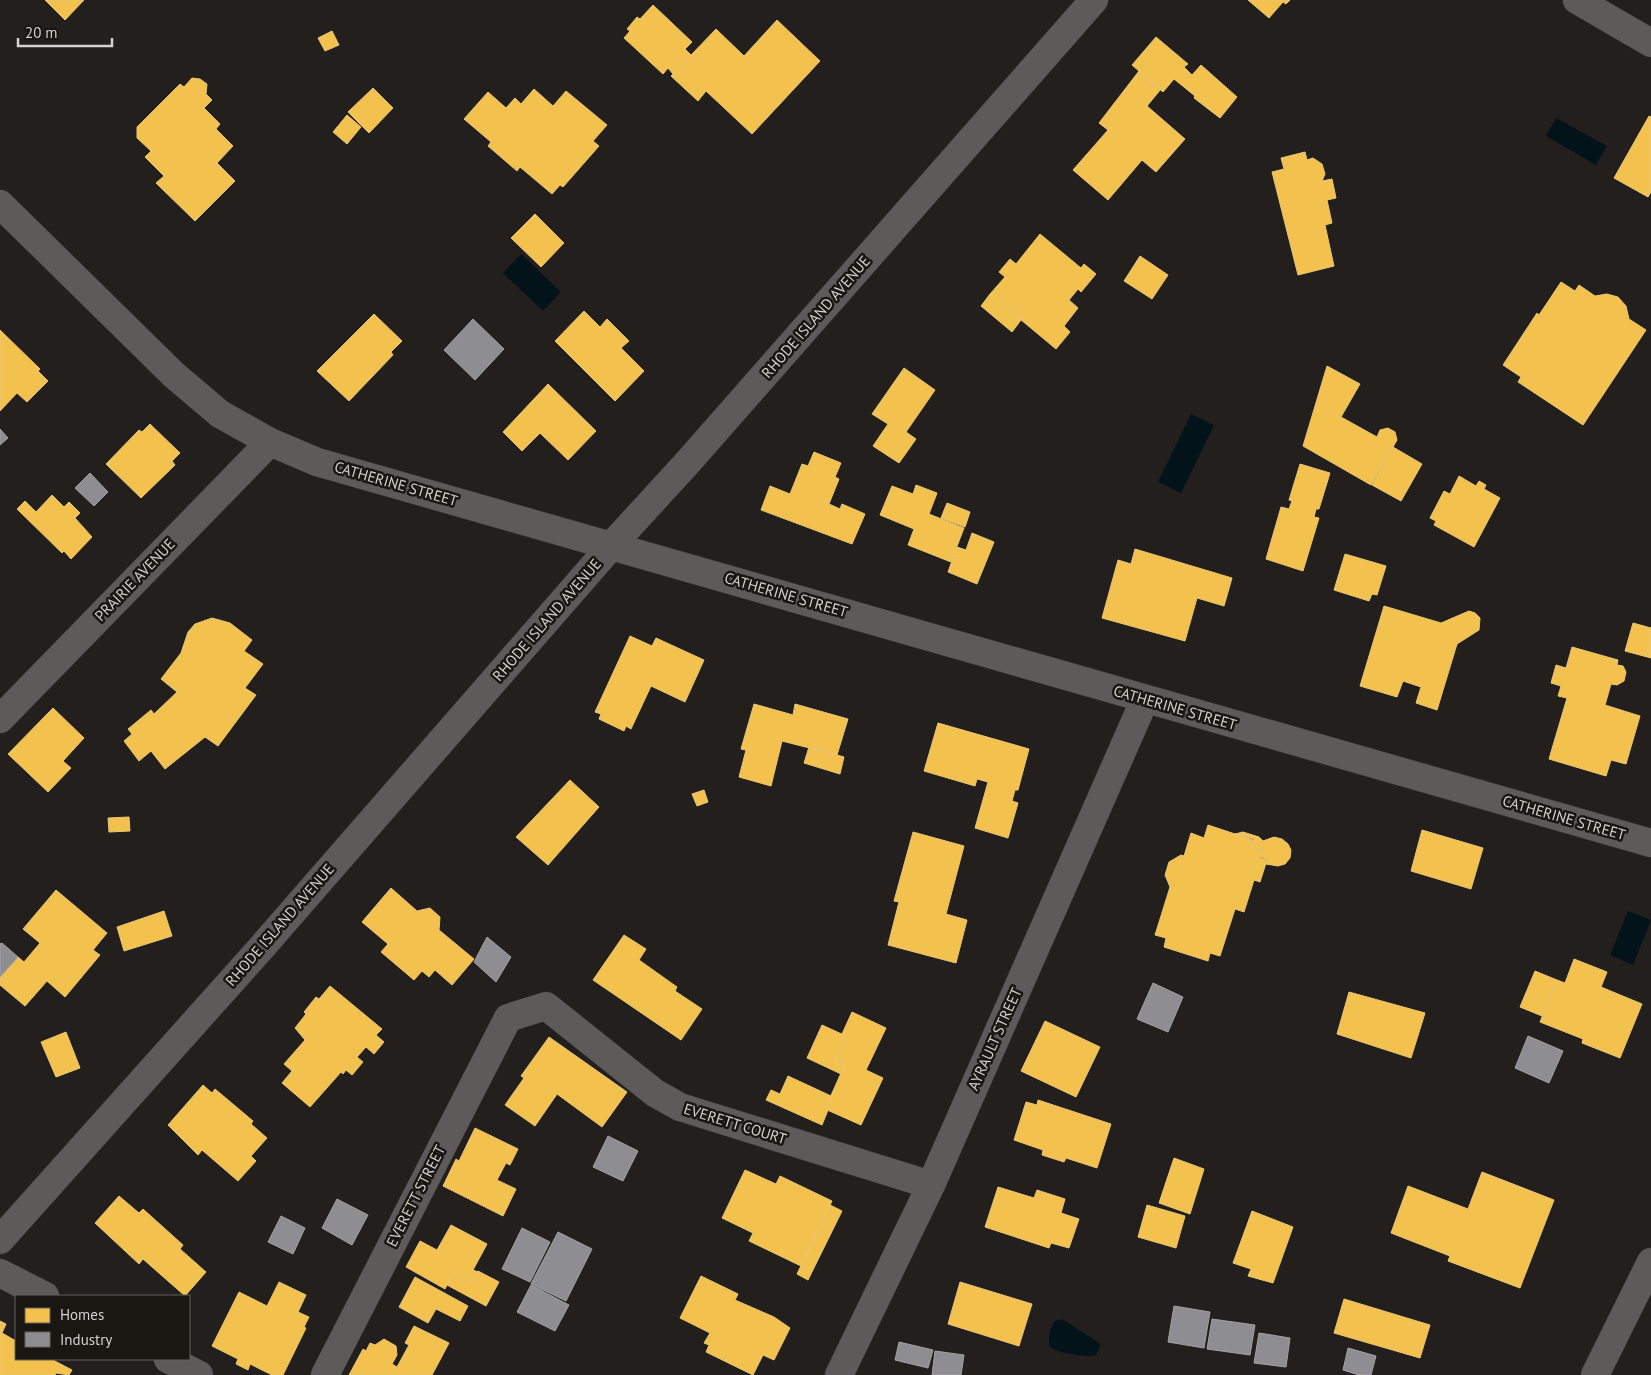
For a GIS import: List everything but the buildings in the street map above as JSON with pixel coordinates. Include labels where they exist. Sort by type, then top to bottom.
[{"type":"street","name":"RHODE ISLAND AVENUE","points":[[0,1240],[268,939],[612,545],[701,447],[1094,0]]},
{"type":"street","points":[[1577,0],[1651,43]]},
{"type":"street","name":"CATHERINE STREET","points":[[0,204],[174,375],[220,414],[270,442],[317,462],[1651,843]]},
{"type":"street","name":"PRAIRIE AVENUE","points":[[0,719],[270,442]]},
{"type":"street","name":"AYRAULT STREET","points":[[839,1375],[931,1185],[1145,699]]},
{"type":"street","name":"EVERETT COURT","points":[[508,1018],[546,1006],[655,1093],[680,1108],[931,1185]]},
{"type":"street","name":"EVERETT STREET","points":[[325,1375],[508,1018]]},
{"type":"street","points":[[1595,1375],[1651,1262]]},
{"type":"street","points":[[0,1273],[43,1295]]},
{"type":"street","points":[[170,1360],[199,1375]]},
{"type":"shaded area","points":[[1556,118],[1607,146],[1596,165],[1546,136]]},
{"type":"shaded area","points":[[521,254],[561,292],[543,311],[503,273]]},
{"type":"shaded area","points":[[1191,414],[1214,425],[1181,493],[1158,482]]},
{"type":"shaded area","points":[[1628,911],[1651,920],[1633,965],[1610,955]]},
{"type":"shaded area","points":[[1062,1319],[1099,1343],[1100,1347],[1096,1355],[1073,1354],[1050,1347],[1049,1336],[1051,1327],[1055,1321]]}]
